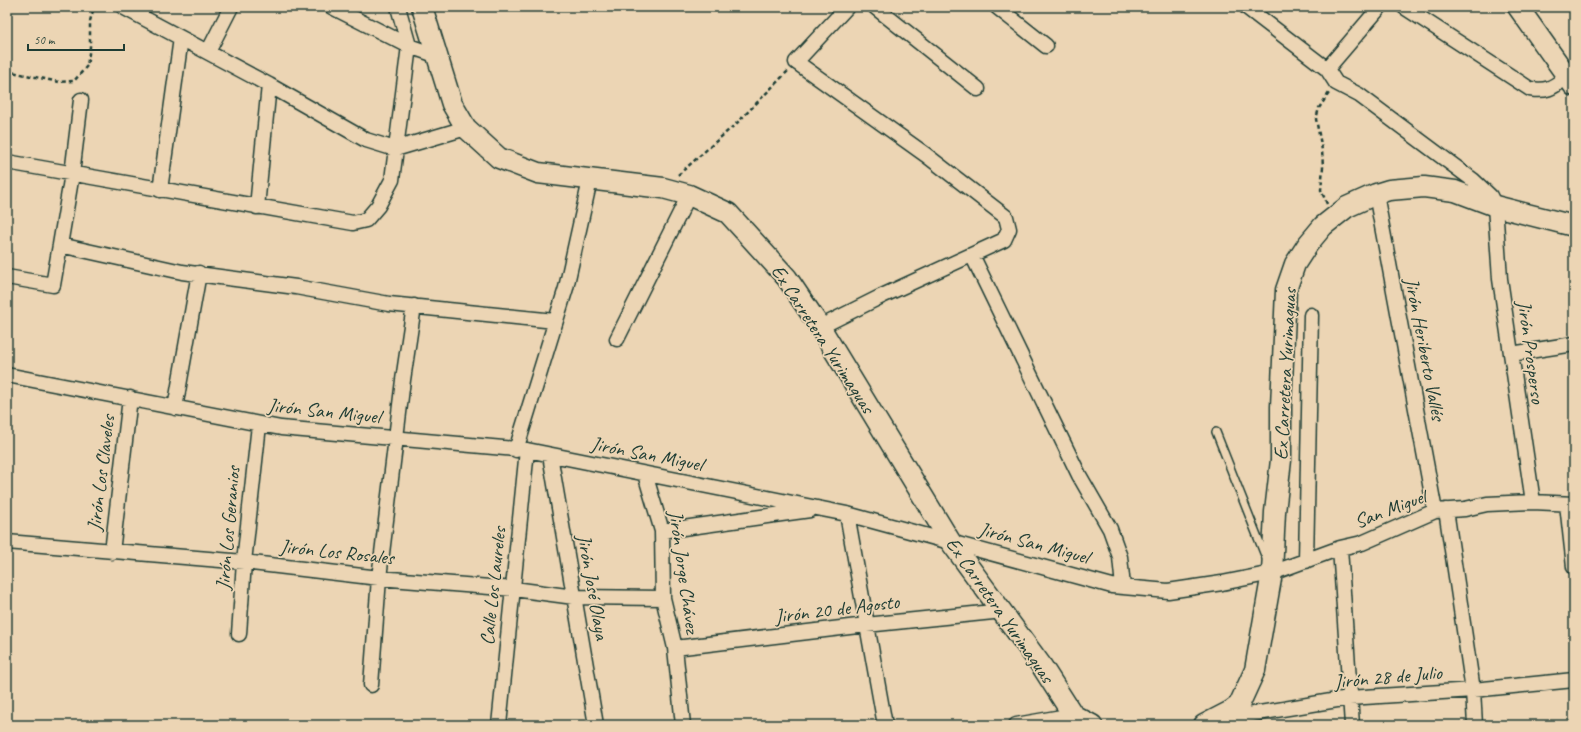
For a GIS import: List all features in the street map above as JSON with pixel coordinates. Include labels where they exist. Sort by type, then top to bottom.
[{"type":"street","points":[[124,7],[269,85],[366,140],[395,149],[466,128]]},
{"type":"street","points":[[208,52],[231,7]]},
{"type":"street","points":[[332,7],[409,46],[435,54]]},
{"type":"street","points":[[7,162],[353,223],[366,220],[378,206],[392,180],[409,46],[398,7]]},
{"type":"street","name":"Ex Carretera Yurimaguas","points":[[422,7],[435,54],[452,104],[466,128],[499,158],[538,173],[663,188],[689,195],[728,214],[788,278],[820,327],[950,541],[1003,611],[1041,665],[1073,715],[1092,725]]},
{"type":"street","points":[[820,327],[882,296],[1004,240],[1009,229],[1006,216],[926,155],[796,62],[847,7]]},
{"type":"street","points":[[875,7],[978,90]]},
{"type":"street","points":[[997,7],[1046,46]]},
{"type":"street","points":[[1246,7],[1327,69],[1336,83],[1359,95],[1473,180],[1490,196],[1495,206]]},
{"type":"street","points":[[1327,69],[1380,7]]},
{"type":"street","points":[[1404,7],[1530,89],[1551,89],[1571,81],[1518,7]]},
{"type":"street","points":[[160,190],[181,38]]},
{"type":"street","points":[[257,207],[269,85]]},
{"type":"street","points":[[7,277],[53,285],[72,174],[81,100]]},
{"type":"street","name":"Calle Los Laureles","points":[[499,725],[514,589],[522,450],[555,321],[566,288],[590,180]]},
{"type":"street","name":"Ex Carretera Yurimaguas","points":[[1205,725],[1240,705],[1255,670],[1272,573],[1275,512],[1281,460],[1281,407],[1286,290],[1295,264],[1308,244],[1332,218],[1347,207],[1389,190],[1424,187],[1455,192],[1495,206],[1574,226]]},
{"type":"street","name":"Jirón Heriberto Vallés","points":[[1376,194],[1440,511],[1473,690],[1475,725]]},
{"type":"street","points":[[617,339],[689,195]]},
{"type":"street","name":"Jirón Prosperso","points":[[1495,206],[1500,279],[1533,502]]},
{"type":"street","points":[[60,245],[182,272],[199,273],[296,287],[389,304],[555,321]]},
{"type":"street","points":[[972,255],[1079,475],[1110,529],[1120,557],[1124,587]]},
{"type":"street","points":[[175,408],[199,273]]},
{"type":"street","points":[[371,685],[379,578],[414,306]]},
{"type":"street","points":[[1306,561],[1311,316]]},
{"type":"street","points":[[1511,354],[1574,344]]},
{"type":"street","name":"Jirón San Miguel","points":[[7,375],[130,398],[259,425],[522,450],[550,455],[847,514],[1112,586],[1168,591],[1222,583],[1272,573]]},
{"type":"street","name":"Jirón Los Claveles","points":[[112,552],[130,398]]},
{"type":"street","name":"Jirón Los Geranios","points":[[239,634],[244,562],[259,425]]},
{"type":"street","name":"Jirón José Olaya","points":[[550,455],[596,725]]},
{"type":"street","name":"Jirón Jorge Chávez","points":[[645,474],[662,531],[663,598],[675,648],[683,725]]},
{"type":"street","name":"San Miguel","points":[[1272,573],[1340,548],[1362,543],[1440,511],[1465,509],[1487,504],[1533,502],[1571,504]]},
{"type":"street","points":[[1571,504],[1574,566]]},
{"type":"street","points":[[662,531],[821,509]]},
{"type":"street","points":[[847,514],[885,725]]},
{"type":"street","name":"Jirón Los Rosales","points":[[7,542],[244,562],[379,578],[514,589],[574,597],[663,598]]},
{"type":"street","points":[[1340,548],[1352,725]]},
{"type":"street","name":"Jirón 20 de Agosto","points":[[675,648],[866,624],[1003,611]]},
{"type":"street","name":"Jirón 28 de Julio","points":[[1205,725],[1241,720],[1349,698],[1473,690],[1574,680]]},
{"type":"street","points":[[1016,725],[1073,715]]},
{"type":"lane","points":[[1216,432],[1272,573]]},
{"type":"path","points":[[7,71],[59,82],[74,80],[87,66],[90,47],[90,21],[94,7]]},
{"type":"path","points":[[663,188],[738,122],[796,62]]},
{"type":"path","points":[[1332,218],[1321,190],[1323,163],[1316,119],[1319,108],[1336,83]]}]
